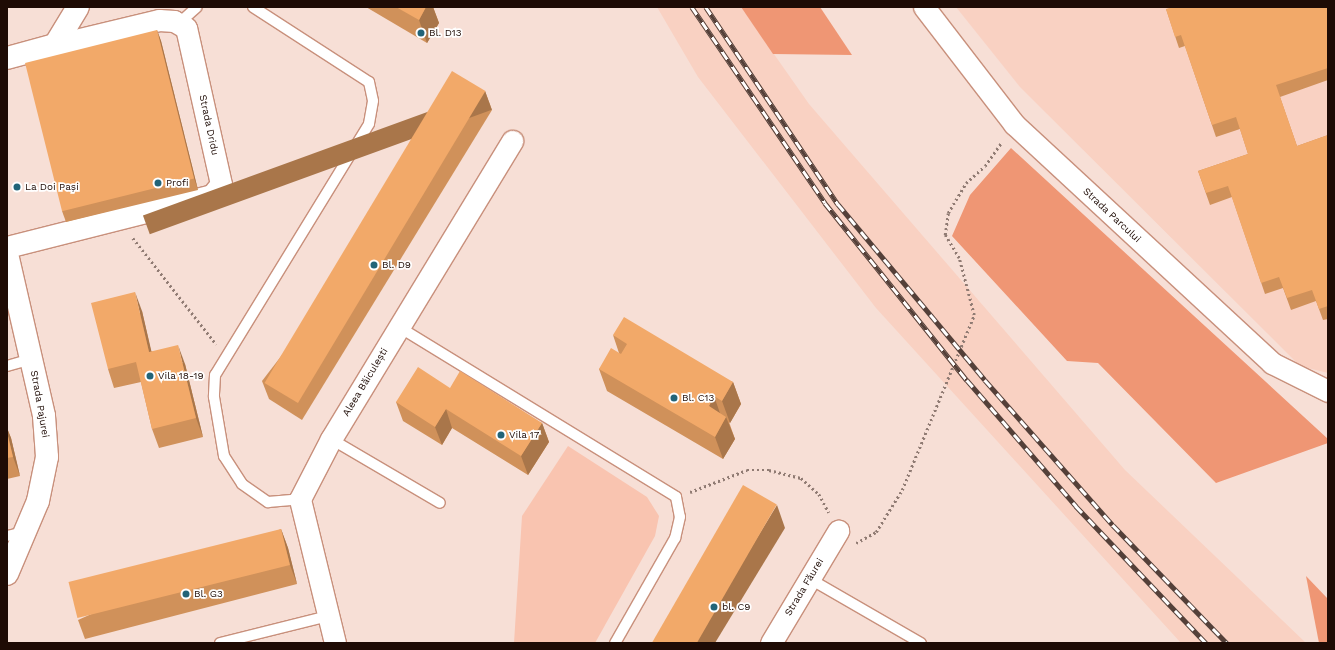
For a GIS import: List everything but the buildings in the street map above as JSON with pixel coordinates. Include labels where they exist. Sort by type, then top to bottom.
[{"type":"street","points":[[55,45],[78,7]]},
{"type":"street","name":"Strada Parcului","points":[[924,7],[1014,124],[1272,363],[1328,392]]},
{"type":"street","points":[[7,58],[160,20],[178,24]]},
{"type":"street","name":"Strada Dridu","points":[[7,247],[212,195],[221,184],[189,32],[178,24]]},
{"type":"street","name":"Aleea Băiculești","points":[[300,499],[331,439],[512,141]]},
{"type":"street","name":"Strada Pajurei","points":[[7,254],[44,416],[47,457],[38,501],[17,534],[7,574]]},
{"type":"street","points":[[300,499],[335,643]]},
{"type":"street","name":"Strada Făurei","points":[[771,643],[838,531]]},
{"type":"lane","points":[[178,24],[197,7]]},
{"type":"lane","points":[[253,7],[369,82],[373,101],[369,124],[215,375],[214,397],[224,456],[242,484],[268,502],[300,499]]},
{"type":"lane","points":[[399,327],[676,497],[680,517],[675,538],[615,643]]},
{"type":"lane","points":[[7,366],[31,359]]},
{"type":"lane","points":[[331,439],[440,503]]},
{"type":"lane","points":[[810,579],[921,643]]},
{"type":"lane","points":[[220,643],[328,616]]},
{"type":"path","points":[[676,497],[747,470],[769,470],[801,478],[819,494],[838,531],[853,545],[876,532],[904,484],[974,315],[959,258],[946,235],[948,213],[966,183],[985,166],[1014,124]]},
{"type":"path","points":[[117,219],[226,356]]},
{"type":"shaded area","points":[[657,7],[741,7],[809,104],[1125,470],[1306,643],[1181,643],[876,308],[698,77]]},
{"type":"shaded area","points":[[741,7],[820,7],[852,55],[773,54]]},
{"type":"shaded area","points":[[956,7],[1328,7],[1328,373],[1300,366],[1020,87]]},
{"type":"shaded area","points":[[1011,148],[1328,439],[1328,443],[1216,483],[1098,363],[1067,361],[952,236],[970,195]]},
{"type":"shaded area","points":[[568,446],[647,497],[659,516],[655,536],[595,643],[514,643],[522,516]]},
{"type":"shaded area","points":[[1306,576],[1328,599],[1328,643],[1319,643]]},
{"type":"railway","points":[[692,7],[825,203],[967,380],[1076,506],[1206,643]]},
{"type":"railway","points":[[706,7],[838,204],[985,380],[1113,525],[1227,643]]},
{"type":"place","name":"Bl. D13","points":[[421,33]]},
{"type":"place","name":"Profi","points":[[158,183]]},
{"type":"place","name":"La Doi Pași","points":[[17,187]]},
{"type":"place","name":"Bl. D9","points":[[374,265]]},
{"type":"place","name":"Vila 18-19","points":[[150,376]]},
{"type":"place","name":"Bl. C13","points":[[674,398]]},
{"type":"place","name":"Vila 17","points":[[501,435]]},
{"type":"place","name":"Bl. G3","points":[[186,594]]},
{"type":"place","name":"bl. C9","points":[[714,607]]}]
